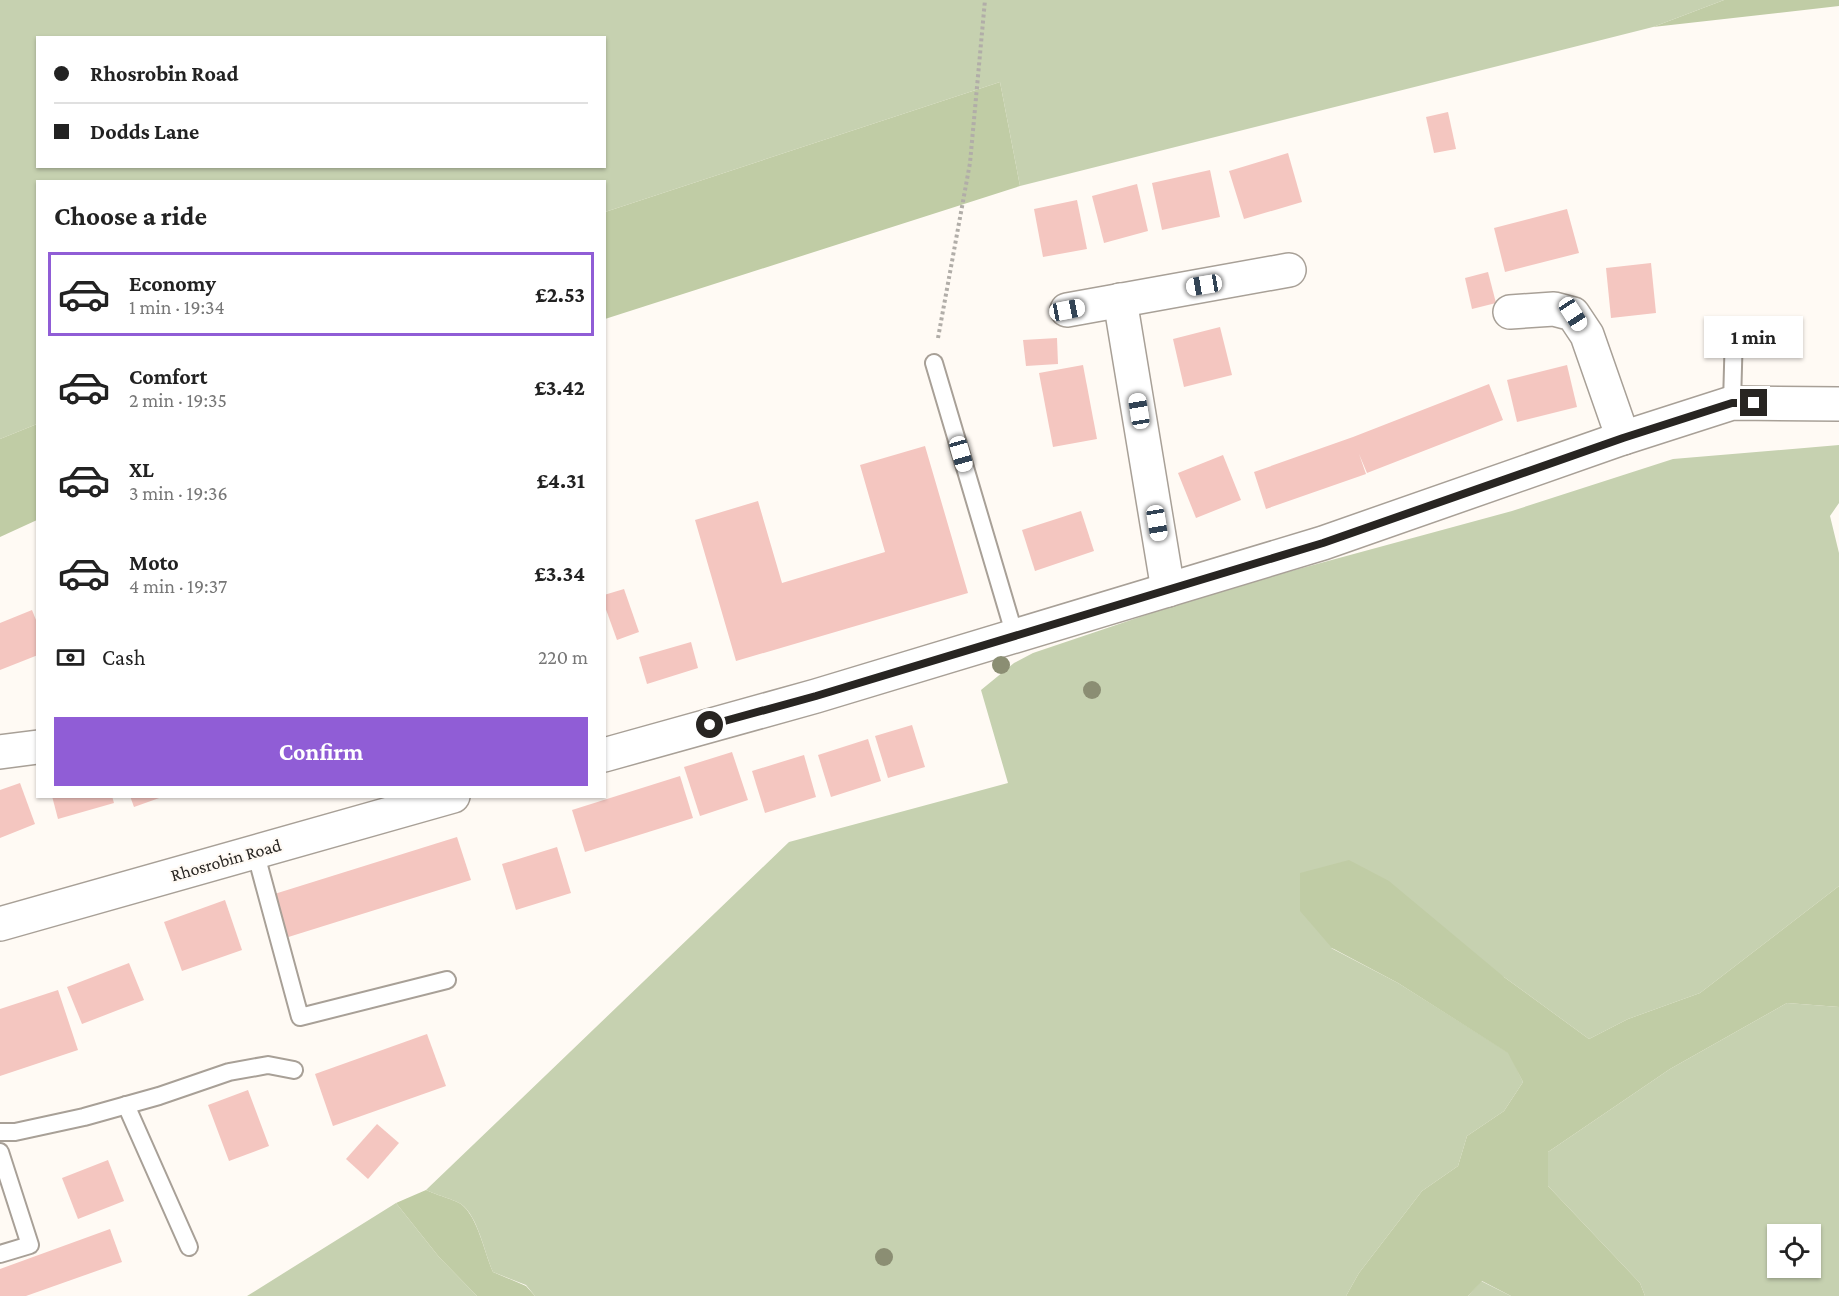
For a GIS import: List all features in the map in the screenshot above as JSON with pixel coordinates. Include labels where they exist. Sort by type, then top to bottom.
[{"type":"street","points":[[1067,310],[1289,270]]},
{"type":"street","points":[[1120,300],[1168,590]]},
{"type":"street","points":[[1510,312],[1554,309],[1573,314],[1587,335],[1623,438]]},
{"type":"street","points":[[606,754],[816,696],[1323,543],[1623,438],[1732,403],[1839,404]]},
{"type":"street","points":[[0,752],[36,747]]},
{"type":"street","name":"Rhosrobin Road","points":[[0,924],[446,798]]},
{"type":"lane","points":[[1732,403],[1734,331]]},
{"type":"lane","points":[[933,363],[1015,636]]},
{"type":"lane","points":[[255,851],[300,1017],[447,980]]},
{"type":"lane","points":[[0,1132],[15,1132],[126,1106],[229,1072],[268,1065],[294,1070]]},
{"type":"lane","points":[[126,1106],[189,1246]]},
{"type":"lane","points":[[0,1152],[30,1245],[0,1254]]},
{"type":"path","points":[[933,363],[970,163],[985,0]]},
{"type":"green space","points":[[0,0],[1724,0],[1653,27],[1020,186],[1000,82],[606,212],[606,180],[36,180],[36,424],[0,439]]},
{"type":"green space","points":[[1724,0],[1839,0],[1839,6],[1653,27]]},
{"type":"green space","points":[[1000,82],[1020,186],[606,319],[606,212]]},
{"type":"green space","points":[[36,424],[36,520],[0,537],[0,439]]},
{"type":"green space","points":[[1839,445],[1839,503],[1830,516],[1839,553],[1839,886],[1700,993],[1628,1019],[1589,1039],[1504,977],[1331,948],[1398,983],[1509,1053],[1523,1082],[1504,1111],[1467,1136],[1458,1166],[1422,1191],[1359,1273],[1346,1296],[535,1296],[526,1285],[493,1272],[472,1217],[461,1204],[426,1190],[789,842],[1008,783],[981,690],[1014,663],[1033,653],[1217,591],[1512,511],[1673,459]]},
{"type":"green space","points":[[1349,860],[1389,881],[1504,977],[1589,1039],[1628,1019],[1700,993],[1839,886],[1839,1007],[1787,1003],[1670,1069],[1548,1152],[1548,1186],[1640,1283],[1645,1296],[1511,1296],[1482,1281],[1468,1296],[1346,1296],[1359,1273],[1422,1191],[1458,1166],[1467,1136],[1504,1111],[1523,1082],[1508,1053],[1398,983],[1332,948],[1300,911],[1300,873]]},
{"type":"green space","points":[[1787,1003],[1839,1007],[1839,1296],[1645,1296],[1640,1283],[1548,1186],[1548,1152],[1670,1069]]},
{"type":"green space","points":[[426,1190],[461,1204],[472,1217],[493,1272],[526,1286],[535,1296],[477,1296],[439,1257],[396,1203]]},
{"type":"green space","points":[[396,1203],[439,1257],[477,1296],[247,1296]]},
{"type":"green space","points":[[1481,1281],[1511,1296],[1468,1296]]},
{"type":"building","points":[[1448,112],[1456,149],[1434,153],[1426,117]]},
{"type":"building","points":[[1288,153],[1302,202],[1244,219],[1229,171]]},
{"type":"building","points":[[1210,170],[1220,217],[1162,230],[1152,183]]},
{"type":"building","points":[[1137,184],[1148,231],[1104,243],[1092,196]]},
{"type":"building","points":[[1077,200],[1087,249],[1043,257],[1034,209]]},
{"type":"building","points":[[1567,209],[1579,253],[1505,272],[1494,228]]},
{"type":"building","points":[[1651,263],[1656,313],[1611,318],[1606,268]]},
{"type":"building","points":[[1488,272],[1496,303],[1472,309],[1465,278]]},
{"type":"building","points":[[1220,327],[1232,375],[1184,387],[1173,339]]},
{"type":"building","points":[[1057,338],[1058,364],[1026,366],[1023,340]]},
{"type":"building","points":[[1083,365],[1097,439],[1053,447],[1039,373]]},
{"type":"building","points":[[1567,365],[1577,407],[1517,422],[1507,380]]},
{"type":"building","points":[[1489,384],[1503,420],[1367,473],[1359,454],[1366,474],[1266,509],[1254,472],[1353,437]]},
{"type":"building","points":[[925,446],[968,593],[736,661],[695,520],[758,501],[782,583],[885,552],[860,465]]},
{"type":"building","points":[[1223,455],[1241,500],[1196,518],[1178,473]]},
{"type":"building","points":[[1081,511],[1094,551],[1035,571],[1022,530]]},
{"type":"building","points":[[624,589],[639,632],[617,640],[606,610],[606,594]]},
{"type":"building","points":[[32,610],[36,620],[36,656],[0,670],[0,623]]},
{"type":"building","points":[[691,642],[698,668],[647,684],[639,657]]},
{"type":"building","points":[[912,725],[925,767],[888,778],[875,736]]},
{"type":"building","points":[[868,739],[881,781],[831,797],[818,755]]},
{"type":"building","points":[[732,752],[748,800],[700,816],[684,767]]},
{"type":"building","points":[[804,755],[816,797],[765,813],[752,771]]},
{"type":"building","points":[[680,776],[693,818],[585,852],[572,810]]},
{"type":"building","points":[[20,783],[35,824],[0,838],[0,790]]},
{"type":"building","points":[[53,798],[113,798],[114,803],[58,819]]},
{"type":"building","points":[[131,798],[159,798],[134,807]]},
{"type":"building","points":[[457,837],[471,880],[282,939],[268,896]]},
{"type":"building","points":[[557,847],[571,893],[516,910],[502,864]]},
{"type":"building","points":[[225,900],[242,950],[182,971],[164,922]]},
{"type":"building","points":[[129,963],[144,1000],[82,1024],[67,987]]},
{"type":"building","points":[[58,990],[78,1050],[0,1076],[0,1009]]},
{"type":"building","points":[[427,1034],[446,1086],[333,1126],[315,1074]]},
{"type":"building","points":[[248,1090],[269,1146],[229,1161],[208,1105]]},
{"type":"building","points":[[377,1124],[399,1143],[368,1179],[346,1159]]},
{"type":"building","points":[[108,1160],[124,1201],[78,1219],[62,1178]]},
{"type":"building","points":[[110,1229],[122,1262],[26,1296],[0,1296],[0,1269]]},
{"type":"route","points":[[710,725],[816,696],[1323,543],[1623,438],[1732,403],[1754,403]]}]
